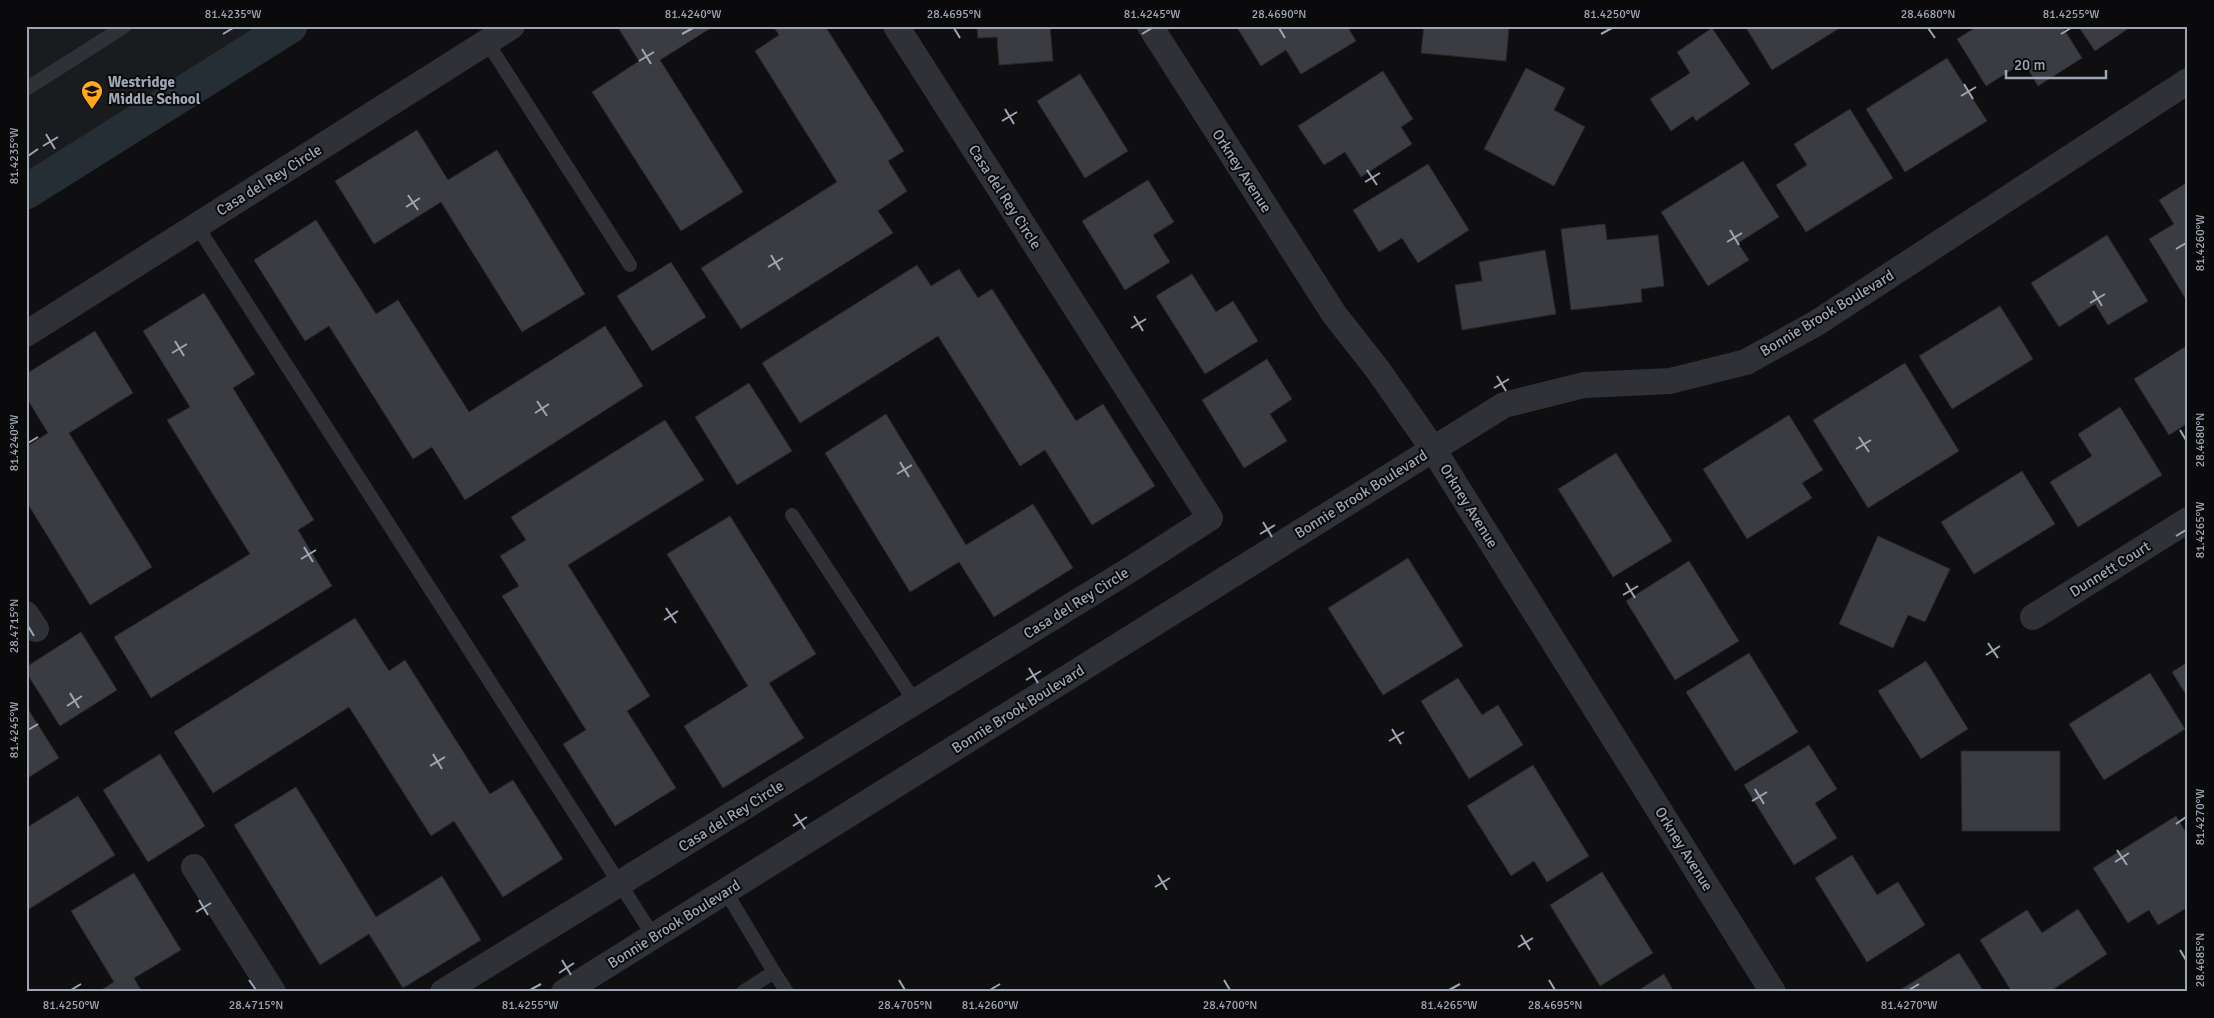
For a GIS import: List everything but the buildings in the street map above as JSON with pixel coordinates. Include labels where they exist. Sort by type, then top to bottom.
[{"type":"street","name":"Casa del Rey Circle","points":[[26,334],[512,26]]},
{"type":"street","name":"Casa del Rey Circle","points":[[443,992],[1210,518],[896,26]]},
{"type":"street","name":"Orkney Avenue","points":[[1151,28],[1334,314],[1378,370],[1433,449],[1773,992]]},
{"type":"street","name":"Bonnie Brook Boulevard","points":[[564,992],[1504,405],[1584,385],[1670,381],[1746,362],[1816,324],[2188,80]]},
{"type":"street","name":"Dunnett Court","points":[[2033,617],[2188,520]]},
{"type":"street","points":[[194,866],[273,992]]},
{"type":"lane","points":[[26,89],[125,26]]},
{"type":"lane","points":[[487,42],[630,265]]},
{"type":"lane","points":[[197,226],[654,937]]},
{"type":"lane","points":[[792,515],[915,702]]},
{"type":"lane","points":[[726,892],[787,992]]},
{"type":"lane","points":[[743,992],[774,972]]},
{"type":"shaded area","name":"Westridge Middle School","points":[[26,26],[291,26],[26,193]]},
{"type":"waterway","points":[[26,192],[290,26]]},
{"type":"place","name":"Westridge Middle School","points":[[92,110]]}]
